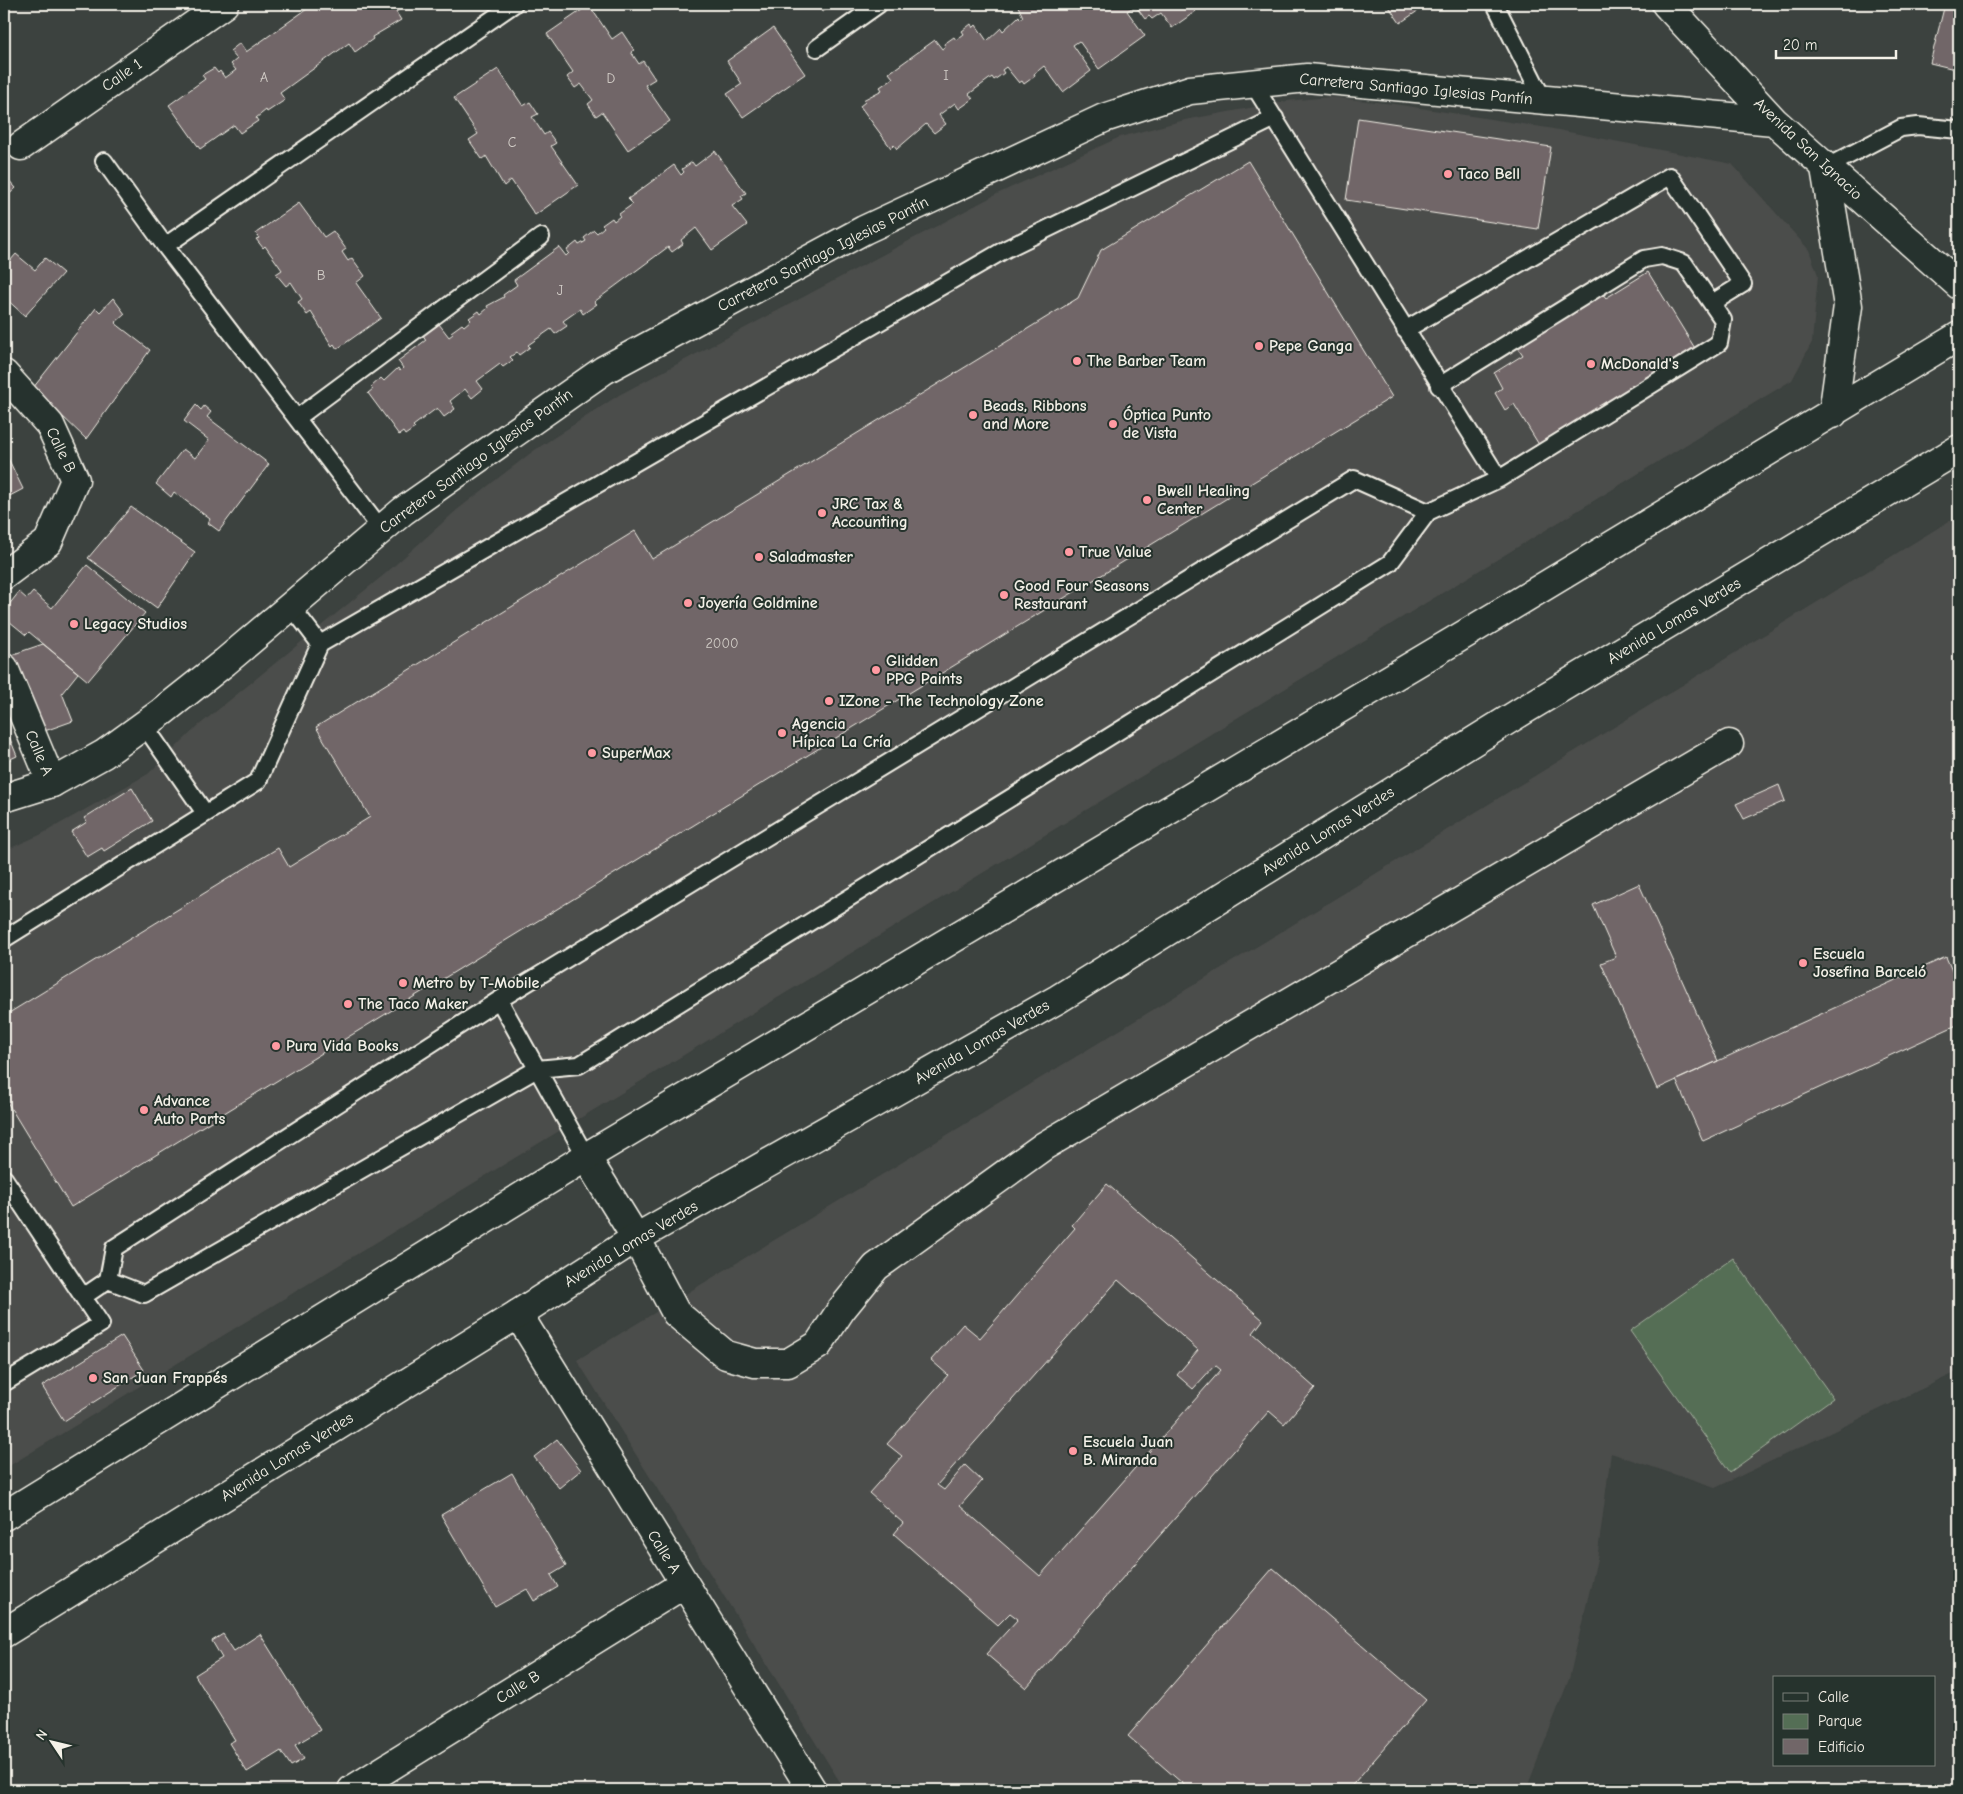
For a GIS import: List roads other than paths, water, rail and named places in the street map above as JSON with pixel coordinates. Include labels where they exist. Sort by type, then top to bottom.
[{"type":"street","name":"Calle 1","points":[[20,146],[224,4]]},
{"type":"street","name":"Avenida San Ignacio","points":[[1666,4],[1774,121],[1959,285]]},
{"type":"street","name":"Carretera Santiago Iglesias Pantín","points":[[4,798],[52,783],[104,754],[225,662],[403,510],[604,370],[864,230],[1104,118],[1190,90],[1307,78],[1774,121]]},
{"type":"street","points":[[1825,168],[1848,306],[1833,414]]},
{"type":"street","points":[[4,1516],[586,1157],[1833,414],[1959,336]]},
{"type":"street","name":"Calle B","points":[[4,374],[50,425],[75,480],[48,542],[4,576]]},
{"type":"street","name":"Avenida Lomas Verdes","points":[[4,1633],[518,1314],[636,1238],[1058,999],[1524,710],[1959,449]]},
{"type":"street","name":"Calle A","points":[[4,668],[52,783]]},
{"type":"street","points":[[586,1157],[636,1238],[676,1313],[726,1355],[755,1364],[788,1363],[818,1345],[841,1310],[876,1267],[1044,1146],[1728,744]]},
{"type":"street","name":"Calle A","points":[[518,1314],[812,1790]]},
{"type":"street","name":"Calle B","points":[[352,1790],[684,1584]]},
{"type":"lane","points":[[165,246],[514,4]]},
{"type":"lane","points":[[817,48],[880,4]]},
{"type":"lane","points":[[1495,4],[1543,99]]},
{"type":"lane","points":[[1253,84],[1439,386],[1499,479]]},
{"type":"lane","points":[[4,939],[258,780],[320,644],[1006,249],[1275,118]]},
{"type":"lane","points":[[1825,168],[1901,128],[1918,126],[1959,130]]},
{"type":"lane","points":[[104,161],[165,246],[381,529]]},
{"type":"lane","points":[[1405,330],[1670,176],[1743,284],[1712,303]]},
{"type":"lane","points":[[297,418],[541,237]]},
{"type":"lane","points":[[108,1280],[144,1294],[537,1069],[579,1065],[1390,563],[1428,512],[1499,479],[1719,343],[1723,320],[1684,264],[1662,256],[1644,259],[1439,386]]},
{"type":"lane","points":[[83,1297],[108,1280],[114,1248],[499,1000],[1354,479],[1428,512]]},
{"type":"lane","points":[[291,606],[320,644]]},
{"type":"lane","points":[[144,725],[205,813]]},
{"type":"lane","points":[[499,1000],[586,1157]]},
{"type":"lane","points":[[4,1178],[101,1324],[4,1383]]},
{"type":"place","name":"Taco Bell","points":[[1448,174]]},
{"type":"place","name":"Pepe Ganga","points":[[1259,346]]},
{"type":"place","name":"The Barber Team","points":[[1077,361]]},
{"type":"place","name":"McDonald's","points":[[1591,364]]},
{"type":"place","name":"Beads, Ribbons and More","points":[[973,415]]},
{"type":"place","name":"Óptica Punto de Vista","points":[[1113,424]]},
{"type":"place","name":"Bwell Healing Center","points":[[1147,500]]},
{"type":"place","name":"JRC Tax & Accounting","points":[[822,513]]},
{"type":"place","name":"True Value","points":[[1069,552]]},
{"type":"place","name":"Saladmaster","points":[[759,557]]},
{"type":"place","name":"Good Four Seasons Restaurant","points":[[1004,595]]},
{"type":"place","name":"Joyería Goldmine","points":[[688,603]]},
{"type":"place","name":"Legacy Studios","points":[[74,624]]},
{"type":"place","name":"Glidden PPG Paints","points":[[876,670]]},
{"type":"place","name":"IZone - The Technology Zone","points":[[829,701]]},
{"type":"place","name":"Agencia Hípica La Cría","points":[[782,733]]},
{"type":"place","name":"SuperMax","points":[[592,753]]},
{"type":"place","name":"Escuela Josefina Barceló","points":[[1803,963]]},
{"type":"place","name":"Metro by T-Mobile","points":[[403,983]]},
{"type":"place","name":"The Taco Maker","points":[[348,1004]]},
{"type":"place","name":"Pura Vida Books","points":[[276,1046]]},
{"type":"place","name":"Advance Auto Parts","points":[[144,1110]]},
{"type":"place","name":"San Juan Frappés","points":[[93,1378]]},
{"type":"place","name":"Escuela Juan B. Miranda","points":[[1073,1451]]}]
